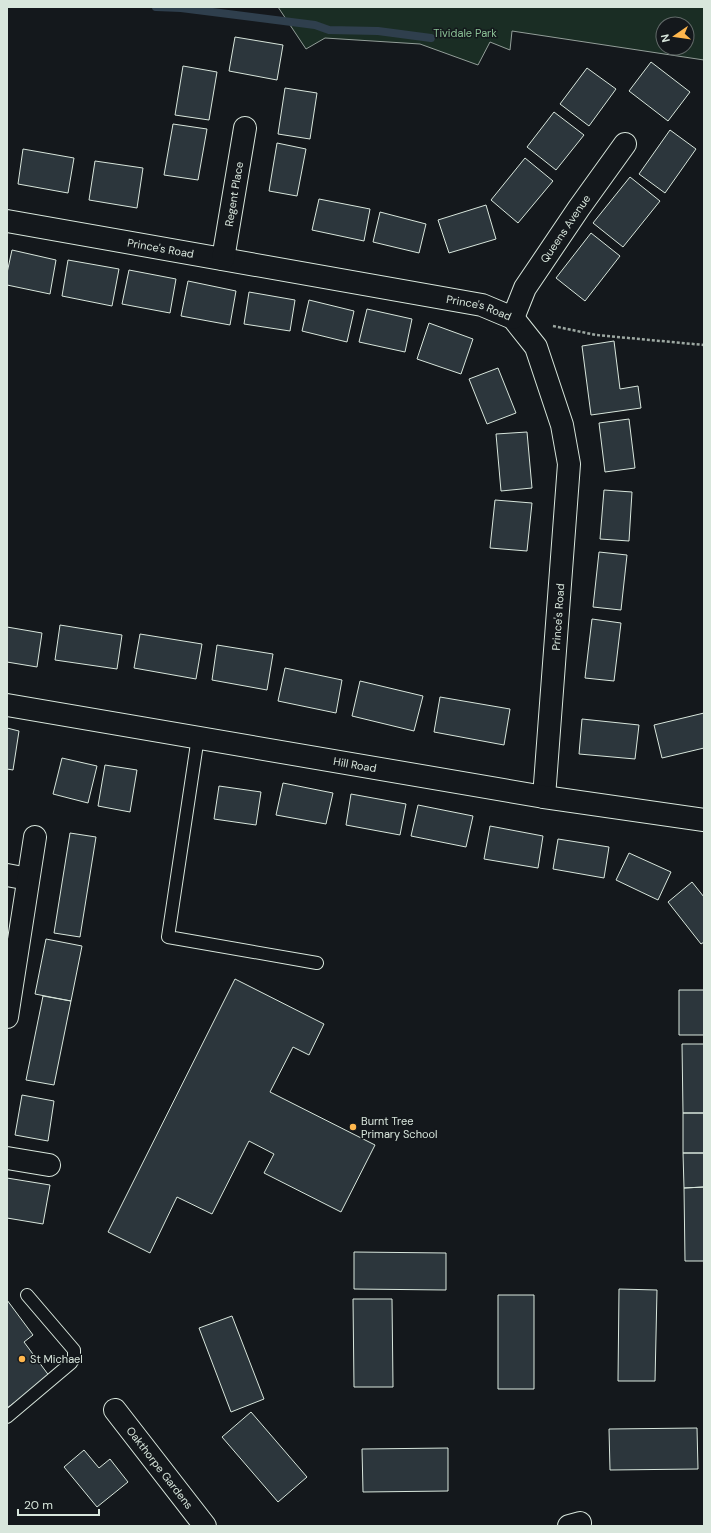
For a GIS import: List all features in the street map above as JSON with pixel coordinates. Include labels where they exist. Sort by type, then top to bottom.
[{"type":"street","name":"Regent Place","points":[[223,259],[245,128]]},
{"type":"street","name":"Queens Avenue","points":[[513,318],[525,288],[579,208],[625,144]]},
{"type":"street","name":"Prince's Road","points":[[7,221],[482,305],[513,318],[536,347],[562,425],[569,464],[544,797]]},
{"type":"street","name":"Hill Road","points":[[7,705],[544,797],[704,820]]},
{"type":"street","points":[[7,1017],[17,877],[35,837]]},
{"type":"street","points":[[7,1158],[49,1165]]},
{"type":"street","name":"Oakthorpe Gardens","points":[[114,1410],[205,1526]]},
{"type":"lane","points":[[198,737],[168,937],[317,963]]},
{"type":"lane","points":[[7,1417],[71,1364],[74,1358],[74,1350],[27,1295]]},
{"type":"path","points":[[551,326],[596,335],[704,345]]},
{"type":"green space","name":"Tividale Park","points":[[278,7],[704,7],[704,60],[678,56],[695,56],[695,16],[655,16],[655,53],[512,31],[510,50],[490,42],[478,65],[420,44],[325,38],[306,49]]},
{"type":"building","points":[[235,37],[283,45],[277,80],[229,71]]},
{"type":"building","points":[[651,62],[690,92],[668,121],[629,91]]},
{"type":"building","points":[[183,66],[217,72],[209,120],[175,115]]},
{"type":"building","points":[[587,68],[616,89],[589,126],[560,104]]},
{"type":"building","points":[[285,88],[317,93],[310,139],[278,134]]},
{"type":"building","points":[[554,112],[584,135],[556,170],[527,147]]},
{"type":"building","points":[[173,124],[207,129],[198,180],[164,175]]},
{"type":"building","points":[[670,130],[696,149],[665,193],[639,174]]},
{"type":"building","points":[[277,143],[306,149],[297,196],[269,191]]},
{"type":"building","points":[[23,149],[74,158],[68,193],[18,184]]},
{"type":"building","points":[[525,158],[553,181],[518,223],[491,200]]},
{"type":"building","points":[[95,161],[143,168],[137,208],[89,200]]},
{"type":"building","points":[[630,177],[660,201],[623,247],[593,223]]},
{"type":"building","points":[[319,199],[370,209],[364,241],[312,230]]},
{"type":"building","points":[[486,205],[496,239],[449,253],[438,220]]},
{"type":"building","points":[[380,212],[426,224],[419,253],[373,242]]},
{"type":"building","points":[[591,233],[620,256],[585,301],[556,278]]},
{"type":"building","points":[[12,250],[56,260],[50,294],[7,285],[7,273]]},
{"type":"building","points":[[68,260],[119,269],[112,306],[62,296]]},
{"type":"building","points":[[129,270],[176,279],[170,313],[122,304]]},
{"type":"building","points":[[188,281],[236,291],[230,325],[181,316]]},
{"type":"building","points":[[249,292],[295,300],[290,331],[244,324]]},
{"type":"building","points":[[309,300],[354,311],[347,342],[302,331]]},
{"type":"building","points":[[367,309],[412,319],[405,352],[359,342]]},
{"type":"building","points":[[429,323],[473,339],[461,374],[417,359]]},
{"type":"building","points":[[614,341],[620,389],[638,386],[641,408],[591,415],[582,346]]},
{"type":"building","points":[[498,368],[516,413],[487,424],[469,379]]},
{"type":"building","points":[[629,419],[635,468],[605,472],[599,423]]},
{"type":"building","points":[[527,432],[532,488],[501,491],[496,434]]},
{"type":"building","points":[[604,490],[632,492],[629,541],[600,539]]},
{"type":"building","points":[[495,500],[532,503],[527,551],[490,548]]},
{"type":"building","points":[[599,552],[627,555],[621,610],[593,607]]},
{"type":"building","points":[[592,619],[621,623],[614,681],[585,678]]},
{"type":"building","points":[[60,625],[122,635],[117,669],[55,660]]},
{"type":"building","points":[[7,627],[42,633],[37,667],[7,662]]},
{"type":"building","points":[[140,634],[202,644],[196,679],[134,668]]},
{"type":"building","points":[[217,645],[273,654],[267,690],[212,680]]},
{"type":"building","points":[[285,668],[342,680],[336,713],[278,701]]},
{"type":"building","points":[[360,681],[423,696],[414,731],[352,716]]},
{"type":"building","points":[[440,697],[510,709],[504,745],[434,732]]},
{"type":"building","points":[[704,713],[704,748],[662,758],[654,725]]},
{"type":"building","points":[[582,719],[639,725],[635,759],[579,754]]},
{"type":"building","points":[[7,728],[19,731],[13,770],[7,769]]},
{"type":"building","points":[[62,758],[97,766],[88,803],[53,794]]},
{"type":"building","points":[[105,765],[137,770],[130,812],[98,806]]},
{"type":"building","points":[[283,783],[333,793],[326,824],[276,815]]},
{"type":"building","points":[[219,786],[261,792],[256,825],[214,819]]},
{"type":"building","points":[[351,794],[406,804],[400,835],[346,825]]},
{"type":"building","points":[[418,805],[473,816],[466,847],[411,836]]},
{"type":"building","points":[[490,826],[543,836],[538,868],[484,859]]},
{"type":"building","points":[[70,833],[96,837],[80,937],[54,933]]},
{"type":"building","points":[[558,839],[609,847],[604,878],[553,869]]},
{"type":"building","points":[[629,853],[671,872],[658,900],[616,880]]},
{"type":"building","points":[[692,882],[704,897],[704,942],[701,944],[668,902]]},
{"type":"building","points":[[46,939],[82,946],[71,1001],[35,994]]},
{"type":"building","points":[[235,979],[324,1024],[309,1055],[293,1047],[270,1092],[375,1145],[341,1212],[264,1173],[274,1154],[249,1141],[212,1214],[177,1197],[150,1253],[108,1232]]},
{"type":"building","points":[[679,990],[704,990],[704,1035],[679,1035]]},
{"type":"building","points":[[43,996],[71,1001],[54,1085],[26,1080]]},
{"type":"building","points":[[682,1044],[704,1044],[704,1113],[683,1113]]},
{"type":"building","points":[[22,1095],[54,1101],[48,1141],[15,1135]]},
{"type":"building","points":[[683,1113],[704,1113],[704,1153],[683,1153]]},
{"type":"building","points":[[683,1153],[704,1153],[704,1187],[684,1188]]},
{"type":"building","points":[[7,1178],[50,1185],[43,1224],[7,1218]]},
{"type":"building","points":[[704,1187],[704,1261],[685,1261],[684,1188]]},
{"type":"building","points":[[354,1252],[446,1253],[446,1290],[354,1289]]},
{"type":"building","points":[[619,1289],[657,1290],[655,1381],[618,1381]]},
{"type":"building","points":[[498,1295],[534,1295],[534,1389],[498,1389]]},
{"type":"building","points":[[353,1299],[392,1299],[393,1387],[354,1387]]},
{"type":"building","name":"St Michael","points":[[7,1300],[33,1335],[24,1342],[50,1377],[7,1408]]},
{"type":"building","points":[[232,1316],[264,1399],[231,1412],[199,1328]]},
{"type":"building","points":[[251,1412],[307,1477],[278,1502],[222,1437]]},
{"type":"building","points":[[697,1428],[698,1469],[610,1470],[609,1429]]},
{"type":"building","points":[[448,1448],[448,1491],[363,1492],[362,1449]]},
{"type":"building","points":[[84,1450],[99,1468],[110,1459],[128,1482],[97,1507],[64,1467]]},
{"type":"waterway","points":[[156,7],[181,8],[315,25],[329,30],[378,31],[431,38]]},
{"type":"place","name":"Burnt Tree Primary School","points":[[353,1127]]},
{"type":"place","name":"St Michael","points":[[22,1359]]}]
